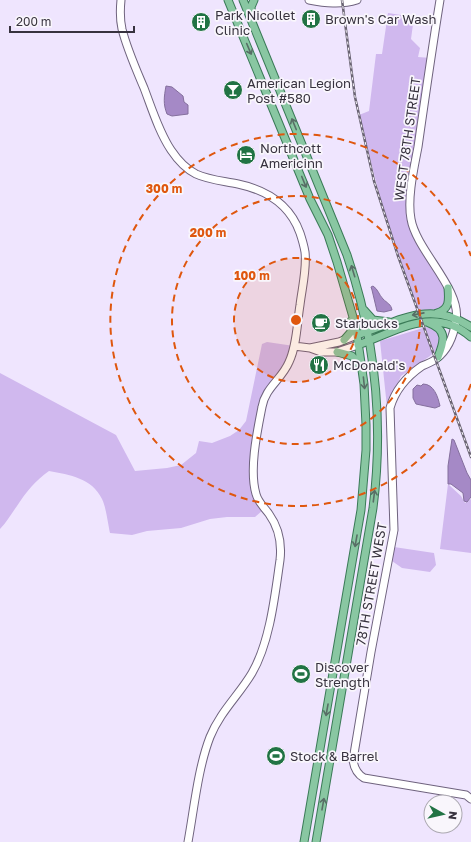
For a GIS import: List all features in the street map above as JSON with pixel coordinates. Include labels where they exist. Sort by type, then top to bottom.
[{"type":"main road","points":[[228,0],[310,199],[328,235],[351,307],[362,368],[366,425],[365,473],[361,510],[304,842]]},
{"type":"main road","points":[[243,0],[254,30],[342,239],[363,309],[370,341],[377,399],[378,445],[376,482],[370,528],[317,841]]},
{"type":"main road","points":[[254,0],[251,12],[254,30]]},
{"type":"main road","points":[[437,313],[442,311],[448,305],[448,288]]},
{"type":"main road","points":[[344,340],[350,332],[351,307]]},
{"type":"main road","points":[[363,309],[373,320],[392,322]]},
{"type":"main road","points":[[357,336],[392,322],[419,314],[437,313],[457,318],[471,326]]},
{"type":"main road","points":[[358,345],[416,323],[426,321],[438,322],[455,327],[471,337]]},
{"type":"main road","points":[[426,321],[437,327],[443,334],[442,347],[438,357]]},
{"type":"main road","points":[[337,352],[352,356],[358,361],[362,368]]},
{"type":"street","points":[[121,0],[121,27],[162,134],[172,151],[184,166],[195,174],[259,190],[275,199],[284,207],[295,222],[305,252],[304,271],[294,346],[287,367],[267,392],[262,403],[253,469],[257,497],[273,520],[277,529],[281,548],[269,626],[265,641],[253,670],[245,684],[225,708],[210,736],[201,766],[188,842]]},
{"type":"street","points":[[309,0],[327,3],[343,3],[357,0]]},
{"type":"street","name":"WEST 78TH STREET","points":[[440,0],[410,209],[414,231],[448,288],[455,305],[457,318]]},
{"type":"street","name":"78TH STREET WEST","points":[[457,318],[455,327],[447,345],[438,357],[415,371],[403,382],[393,398],[390,408],[394,530],[354,753],[354,766],[360,776],[368,780],[466,795],[471,799]]},
{"type":"street","points":[[310,348],[357,336]]},
{"type":"street","points":[[294,346],[310,348],[321,352],[337,352],[358,345]]},
{"type":"shaded area","points":[[388,13],[414,17],[411,39],[420,48],[418,57],[431,58],[419,139],[411,220],[448,288],[449,298],[437,313],[419,314],[384,213],[359,115],[369,111],[376,54],[382,54]]},
{"type":"shaded area","points":[[166,86],[172,87],[183,96],[184,102],[188,105],[188,114],[172,116],[167,114],[164,100]]},
{"type":"shaded area","points":[[373,286],[383,299],[390,305],[392,310],[384,312],[377,311],[371,287]]},
{"type":"shaded area","points":[[426,327],[436,329],[443,336],[439,348],[401,376],[387,407],[380,341]]},
{"type":"shaded area","points":[[267,342],[294,346],[282,373],[270,387],[250,461],[263,510],[255,517],[227,517],[210,519],[181,528],[147,531],[132,535],[110,533],[106,511],[98,492],[92,486],[80,479],[49,471],[27,491],[0,529],[0,373],[116,435],[135,471],[167,468],[181,465],[196,453],[199,441],[212,443],[230,436],[239,430],[246,421],[262,344]]},
{"type":"shaded area","points":[[423,384],[430,386],[433,389],[437,395],[440,406],[435,408],[416,404],[413,398],[413,389],[417,385],[421,386]]},
{"type":"shaded area","points":[[452,439],[454,440],[471,480],[471,497],[467,502],[464,501],[463,493],[451,484],[448,484],[448,466]]},
{"type":"shaded area","points":[[448,484],[461,496],[465,503],[471,499],[471,553],[440,549]]},
{"type":"shaded area","points":[[394,547],[434,553],[436,565],[430,572],[402,568],[392,561]]},
{"type":"railway","points":[[342,0],[355,97],[374,181],[398,256],[471,457]]},
{"type":"place","name":"Brown's Car Wash","points":[[311,19]]},
{"type":"place","name":"Park Nicollet Clinic","points":[[201,22]]},
{"type":"place","name":"American Legion Post #580","points":[[233,90]]},
{"type":"place","name":"Northcott Americinn","points":[[246,155]]},
{"type":"place","name":"Starbucks","points":[[321,323]]},
{"type":"place","name":"McDonald's","points":[[319,365]]},
{"type":"place","name":"Discover Strength","points":[[301,674]]},
{"type":"place","name":"Stock & Barrel","points":[[276,756]]}]
